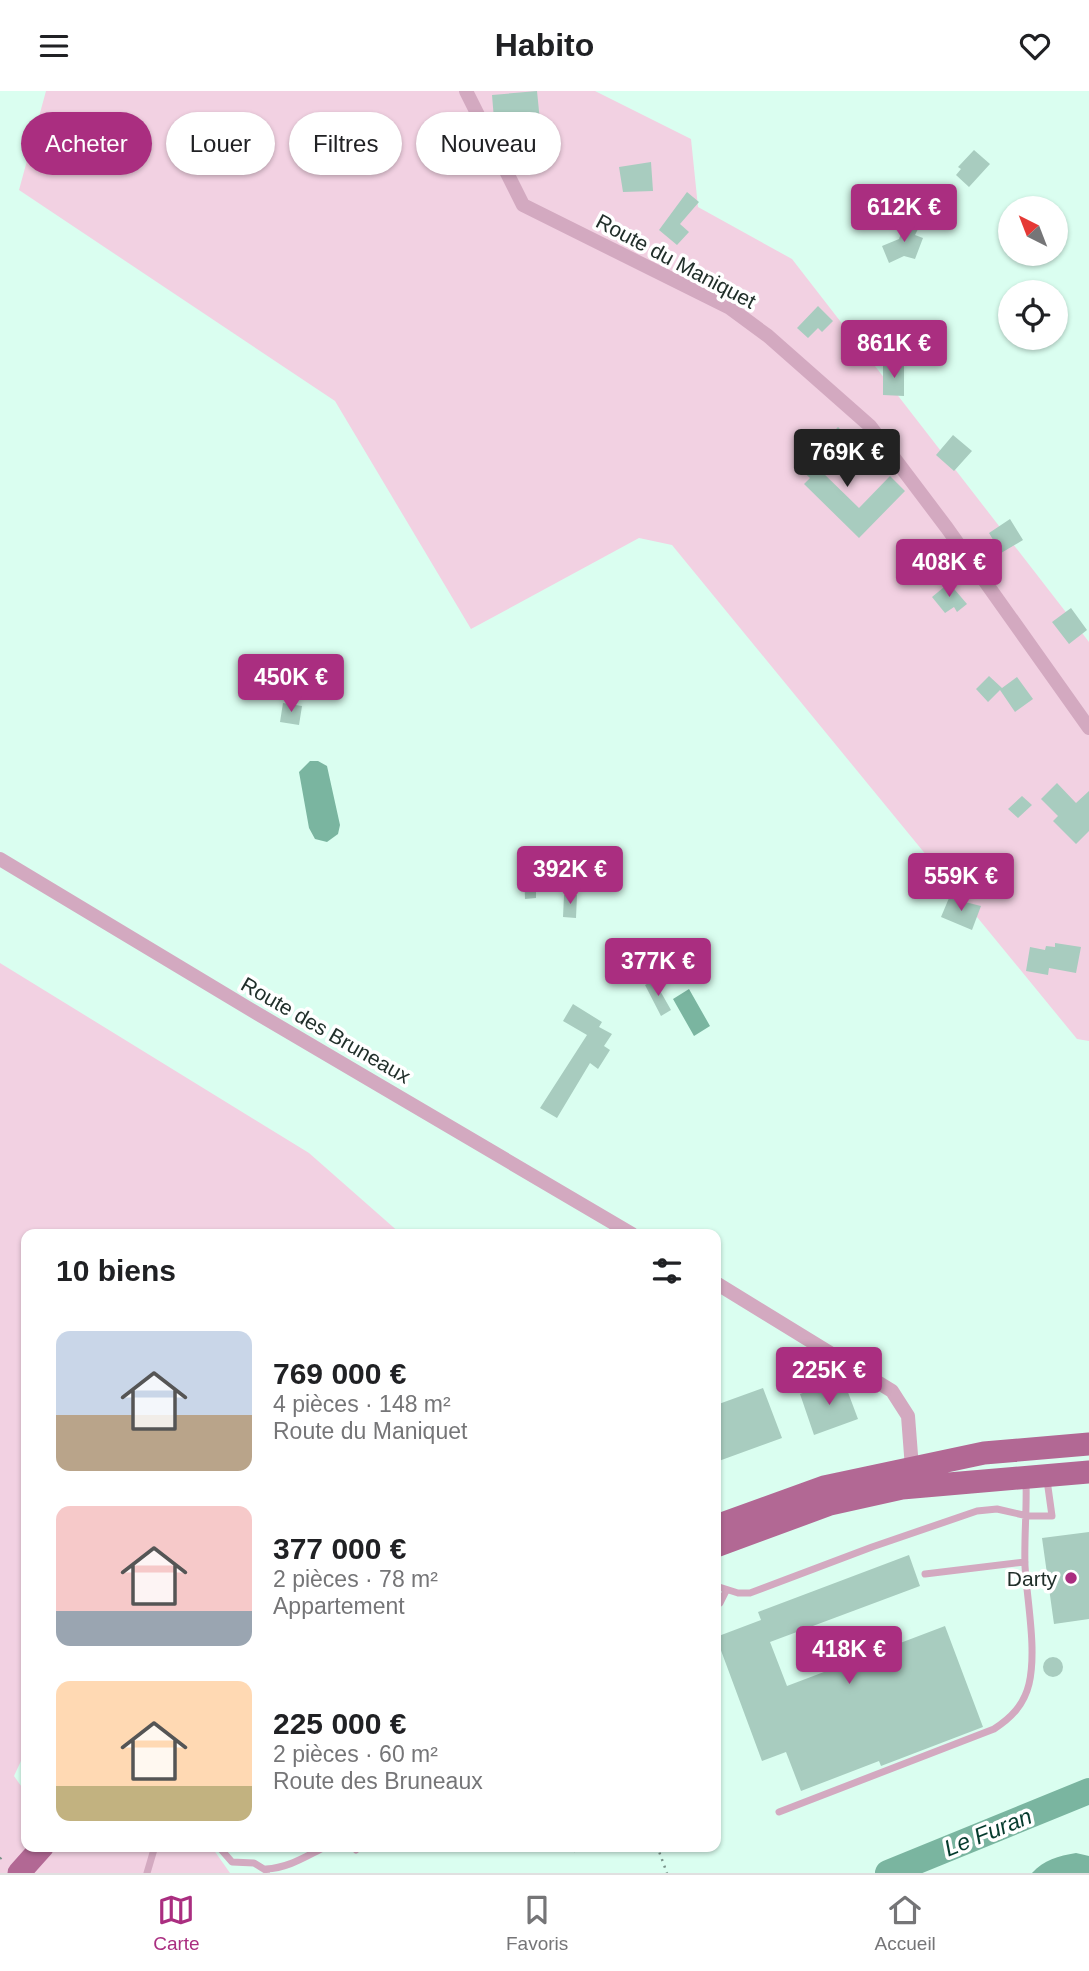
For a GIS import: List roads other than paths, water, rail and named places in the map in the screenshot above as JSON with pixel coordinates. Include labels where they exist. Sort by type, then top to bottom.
[{"type":"main road","points":[[721,1544],[830,1504],[984,1453],[1089,1444]]},
{"type":"main road","points":[[1031,1449],[1036,1476]]},
{"type":"main road","points":[[721,1523],[824,1487],[907,1478],[1036,1476],[1089,1472]]},
{"type":"main road","points":[[19,1873],[38,1852]]},
{"type":"street","name":"Route du Maniquet","points":[[466,91],[523,205],[730,308],[768,336],[870,426],[1089,728]]},
{"type":"street","name":"Route des Bruneaux","points":[[0,859],[623,1229]]},
{"type":"street","points":[[721,1286],[892,1391],[908,1416],[907,1478]]},
{"type":"lane","points":[[779,1812],[993,1729],[1010,1719],[1020,1705],[1029,1684],[1030,1637],[1025,1562],[1028,1516],[1036,1476]]},
{"type":"lane","points":[[721,1588],[750,1593],[978,1511],[997,1509],[1028,1516],[1052,1516],[1036,1476]]},
{"type":"lane","points":[[925,1574],[1025,1562]]},
{"type":"lane","points":[[721,1601],[726,1591]]},
{"type":"lane","points":[[147,1873],[153,1852]]},
{"type":"lane","points":[[223,1852],[232,1862],[254,1863],[267,1871],[300,1861],[316,1852]]},
{"type":"waterway","name":"Le Furan","points":[[888,1873],[1089,1791]]},
{"type":"place","name":"Darty","points":[[1071,1578]]}]
